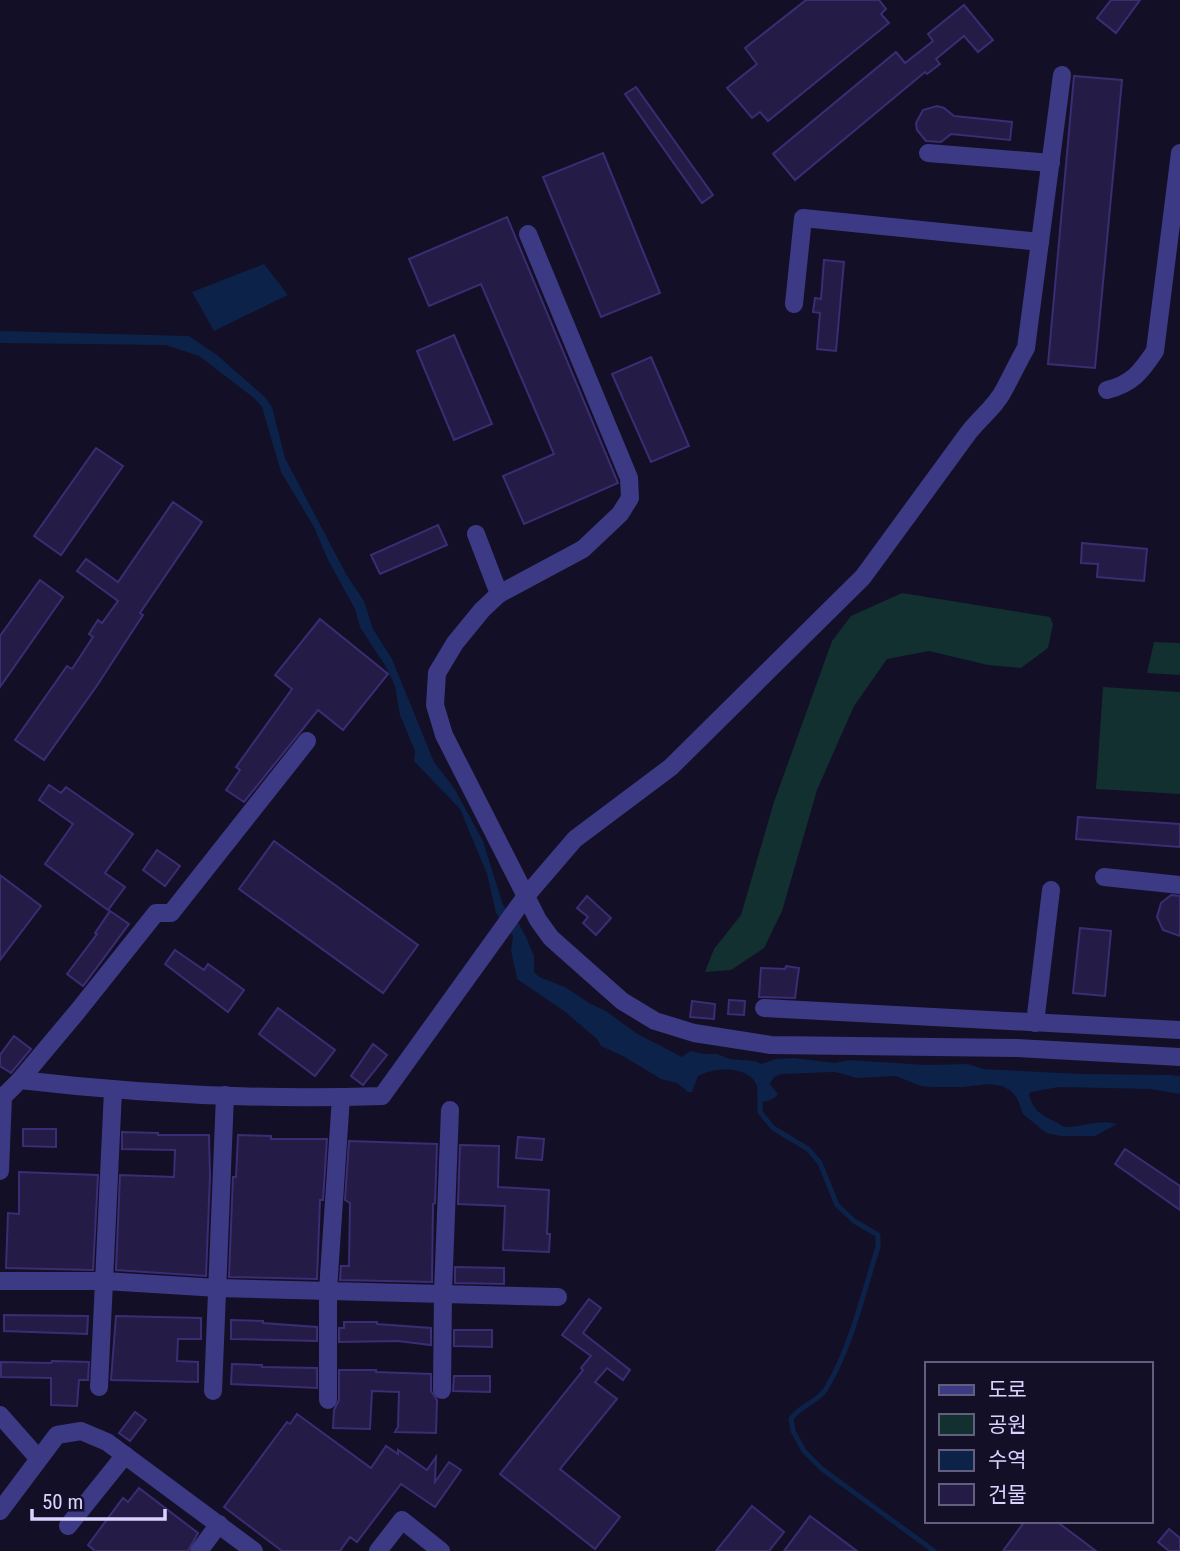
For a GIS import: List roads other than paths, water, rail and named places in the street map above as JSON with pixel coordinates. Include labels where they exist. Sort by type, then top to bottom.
[{"type":"street","points":[[20,1080],[113,1091],[382,1096],[526,896],[575,839],[671,767],[863,577],[969,432],[1005,388],[1009,375],[1026,348],[1062,75]]},
{"type":"street","points":[[928,153],[1051,163]]},
{"type":"street","points":[[1107,390],[1125,386],[1155,351],[1180,153]]},
{"type":"street","points":[[794,304],[803,218],[1040,242]]},
{"type":"street","points":[[528,234],[629,478],[630,498],[620,514],[583,549],[499,594],[482,610],[455,643],[437,673],[435,705],[444,735],[526,896],[551,938],[622,1001],[655,1021],[694,1033],[771,1045],[1017,1048],[1180,1057]]},
{"type":"street","points":[[476,534],[499,594]]},
{"type":"street","points":[[0,1171],[3,1097],[77,1012],[156,913],[172,913],[307,741]]},
{"type":"street","points":[[1104,877],[1180,885]]},
{"type":"street","points":[[1035,1023],[1051,890]]},
{"type":"street","points":[[764,1008],[1180,1030]]},
{"type":"street","points":[[99,1387],[113,1091]]},
{"type":"street","points":[[213,1391],[225,1095]]},
{"type":"street","points":[[328,1400],[328,1290],[341,1097]]},
{"type":"street","points":[[442,1390],[450,1110]]},
{"type":"street","points":[[0,1281],[558,1297]]},
{"type":"street","points":[[0,1415],[38,1458]]},
{"type":"street","points":[[0,1510],[57,1435],[81,1431],[107,1442],[254,1551]]},
{"type":"street","points":[[68,1526],[125,1455]]},
{"type":"street","points":[[378,1551],[402,1520],[441,1551]]},
{"type":"street","points":[[199,1551],[219,1524]]},
{"type":"water","points":[[264,264],[288,295],[214,331],[192,292]]},
{"type":"water","points":[[0,331],[189,336],[217,355],[265,397],[272,407],[285,458],[346,574],[364,601],[373,629],[392,659],[434,762],[454,788],[483,841],[503,905],[518,922],[526,937],[534,956],[534,972],[539,977],[565,987],[606,1011],[636,1033],[682,1057],[690,1051],[761,1064],[776,1059],[794,1058],[835,1063],[849,1060],[926,1065],[968,1064],[983,1069],[1171,1075],[1180,1076],[1180,1094],[1150,1089],[1059,1087],[1031,1092],[1029,1095],[1038,1111],[1063,1126],[1104,1122],[1117,1124],[1095,1136],[1061,1136],[1046,1133],[1023,1114],[1017,1098],[1002,1086],[989,1084],[932,1087],[921,1086],[896,1076],[857,1078],[835,1072],[781,1074],[774,1077],[770,1084],[778,1094],[761,1102],[758,1101],[758,1090],[754,1081],[739,1071],[707,1072],[698,1076],[692,1092],[688,1092],[677,1083],[661,1079],[601,1046],[597,1039],[564,1011],[517,979],[511,950],[513,936],[496,913],[487,874],[460,809],[414,761],[415,751],[400,715],[395,686],[360,627],[355,609],[328,560],[314,527],[281,472],[262,407],[199,356],[166,345],[0,343]]},
{"type":"waterway","points":[[760,1085],[760,1112],[773,1128],[808,1149],[820,1163],[837,1205],[854,1221],[878,1235],[878,1247],[836,1371],[823,1392],[791,1419],[793,1431],[804,1451],[822,1469],[934,1551]]}]
